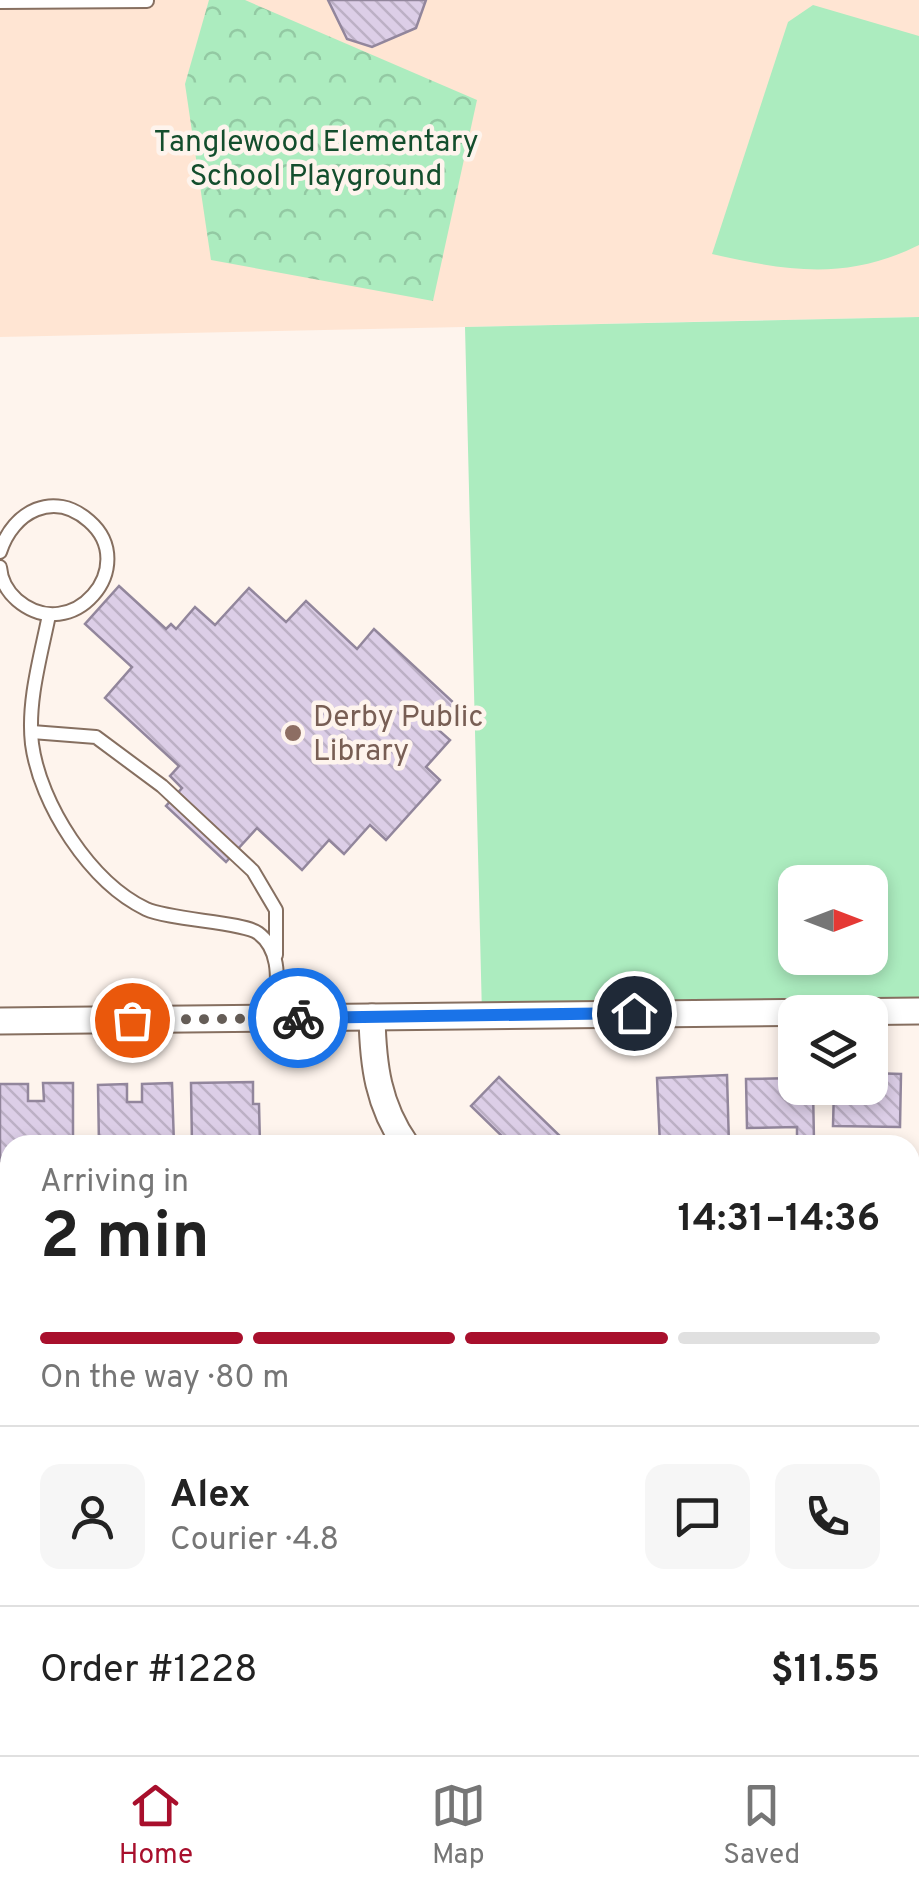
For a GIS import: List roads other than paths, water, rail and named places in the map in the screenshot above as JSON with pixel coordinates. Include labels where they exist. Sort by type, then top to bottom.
[{"type":"street","points":[[0,1021],[919,1011]]},
{"type":"street","points":[[372,1017],[378,1091],[399,1135]]},
{"type":"lane","points":[[0,2],[147,1]]},
{"type":"lane","points":[[0,552],[3,532],[28,513],[58,506],[77,512],[94,524],[104,542],[107,562],[103,582],[91,600],[72,612],[49,615],[27,608],[10,594],[0,567]]},
{"type":"lane","points":[[49,615],[34,690],[32,743],[47,797],[74,844],[106,880],[146,909],[256,931],[276,955]]},
{"type":"lane","points":[[32,732],[96,737],[162,786],[253,871],[276,910],[276,1018]]},
{"type":"place","name":"Derby Public Library","points":[[293,733]]},
{"type":"park label","name":"Tanglewood Elementary School Playground","points":[[316,158]]}]
